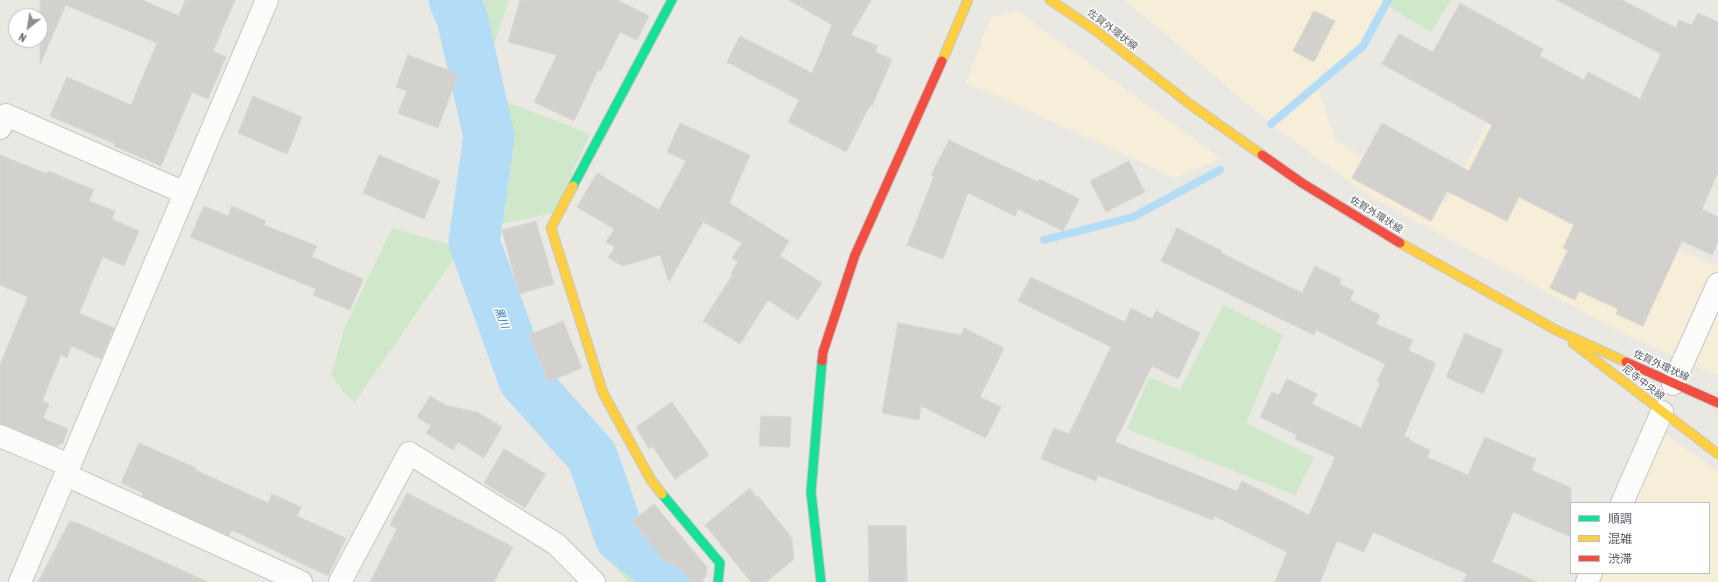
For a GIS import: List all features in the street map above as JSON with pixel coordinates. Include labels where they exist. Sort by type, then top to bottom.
[{"type":"street","points":[[20,582],[267,0]]},
{"type":"street","points":[[672,0],[552,228],[603,393],[651,480],[720,563],[719,582]]},
{"type":"street","points":[[821,582],[811,492],[823,352],[855,255],[968,0]]},
{"type":"street","name":"佐賀外環状線","points":[[1050,0],[1095,30],[1191,105],[1302,183],[1420,255],[1556,330],[1718,404]]},
{"type":"street","points":[[0,128],[6,115],[185,193]]},
{"type":"street","points":[[1672,384],[1718,284]]},
{"type":"street","name":"尼寺中央線","points":[[1556,330],[1718,454]]},
{"type":"street","points":[[1622,502],[1662,412]]},
{"type":"street","points":[[0,436],[301,582]]},
{"type":"street","points":[[340,582],[409,453],[556,544],[594,582]]},
{"type":"shaded area","points":[[1125,0],[1388,0],[1363,46],[1317,85],[1336,141],[1445,204],[1506,86],[1595,209],[1712,265],[1718,265],[1718,376],[1624,334],[1368,195],[1271,124]]},
{"type":"shaded area","points":[[1017,11],[1222,158],[1175,178],[966,82],[991,17]]},
{"type":"shaded area","points":[[1663,432],[1718,472],[1718,582],[1596,582],[1600,574],[1710,574],[1710,502],[1631,502]]},
{"type":"green space","points":[[465,0],[509,0],[494,45],[502,100],[590,134],[554,213],[491,226],[502,141],[469,10]]},
{"type":"green space","points":[[1388,0],[1451,0],[1431,32],[1385,4]]},
{"type":"green space","points":[[392,228],[461,248],[355,402],[345,394],[331,374],[346,324]]},
{"type":"green space","points":[[1223,305],[1283,335],[1246,423],[1314,458],[1295,495],[1127,429],[1149,377],[1180,390]]},
{"type":"green space","points":[[610,537],[629,538],[688,582],[628,582],[607,558]]},
{"type":"building","points":[[40,0],[142,0],[179,16],[185,0],[235,0],[213,51],[226,57],[208,99],[192,92],[161,166],[50,116],[67,77],[131,105],[157,43],[66,5],[48,46],[48,8],[40,8]]},
{"type":"building","points":[[520,0],[617,0],[649,16],[637,40],[620,32],[601,71],[598,70],[574,121],[534,102],[557,55],[508,42]]},
{"type":"building","points":[[789,0],[871,0],[851,35],[878,46],[875,52],[892,59],[872,106],[870,105],[846,152],[788,122],[799,100],[727,62],[740,36],[812,73],[832,25]]},
{"type":"building","points":[[1556,0],[1622,0],[1676,28],[1679,20],[1692,25],[1698,13],[1718,22],[1718,172],[1702,209],[1718,217],[1718,242],[1712,255],[1682,241],[1643,326],[1616,314],[1618,309],[1579,291],[1575,300],[1550,288],[1568,250],[1563,248],[1574,225],[1519,197],[1507,221],[1447,191],[1431,221],[1352,178],[1382,123],[1469,171],[1492,125],[1382,64],[1399,34],[1433,52],[1460,3],[1543,49],[1540,56],[1584,80],[1588,72],[1640,99],[1661,54]]},
{"type":"building","points":[[1314,11],[1335,21],[1314,62],[1293,51]]},
{"type":"building","points":[[40,48],[47,48],[40,64]]},
{"type":"building","points":[[408,55],[458,74],[438,128],[398,113],[407,91],[396,87]]},
{"type":"building","points":[[253,96],[302,117],[287,154],[238,133]]},
{"type":"building","points":[[680,123],[750,155],[729,203],[789,241],[780,256],[822,283],[798,320],[768,300],[740,344],[703,321],[733,274],[731,273],[738,262],[732,258],[742,243],[703,222],[669,282],[660,255],[623,266],[608,258],[615,247],[606,242],[614,229],[577,207],[597,173],[659,210],[686,161],[667,152]]},
{"type":"building","points":[[949,140],[1038,182],[1039,179],[1079,199],[1063,231],[1018,209],[1015,216],[968,193],[943,259],[907,245],[934,176],[931,175]]},
{"type":"building","points":[[0,155],[47,174],[49,171],[94,190],[89,201],[115,211],[112,219],[139,231],[124,266],[103,257],[79,313],[114,328],[101,359],[71,346],[67,358],[61,355],[42,401],[49,404],[43,418],[68,429],[63,443],[56,446],[0,424],[0,365],[28,297],[0,285]]},
{"type":"building","points":[[379,155],[440,181],[424,219],[363,193]]},
{"type":"building","points":[[1129,161],[1145,192],[1106,212],[1090,181]]},
{"type":"building","points":[[204,206],[228,216],[232,206],[266,221],[264,225],[317,246],[312,257],[363,279],[350,310],[313,295],[316,289],[190,237]]},
{"type":"building","points":[[536,221],[554,284],[519,294],[502,230]]},
{"type":"building","points":[[1177,228],[1222,251],[1221,253],[1302,293],[1315,266],[1341,279],[1339,284],[1354,291],[1350,300],[1380,315],[1376,324],[1413,340],[1408,350],[1436,363],[1404,436],[1430,450],[1427,457],[1468,475],[1485,437],[1536,459],[1531,470],[1571,488],[1570,537],[1513,512],[1492,562],[1537,582],[1463,582],[1467,574],[1373,532],[1364,552],[1337,541],[1320,582],[1275,582],[1287,552],[1214,516],[1213,520],[1098,475],[1096,481],[1041,459],[1054,428],[1069,434],[1111,347],[1018,301],[1031,277],[1125,322],[1131,308],[1152,319],[1156,311],[1200,333],[1178,379],[1152,366],[1115,442],[1237,491],[1242,481],[1309,515],[1335,457],[1295,439],[1297,435],[1260,417],[1272,392],[1279,395],[1287,379],[1317,394],[1312,404],[1361,428],[1380,383],[1377,381],[1385,364],[1316,330],[1314,335],[1161,261]]},
{"type":"building","points":[[563,321],[582,368],[548,382],[529,335]]},
{"type":"building","points":[[898,323],[961,335],[964,328],[1004,348],[980,397],[1001,407],[986,438],[921,406],[919,420],[882,413]]},
{"type":"building","points":[[1465,333],[1503,350],[1483,394],[1446,377]]},
{"type":"building","points":[[430,396],[447,406],[477,412],[502,427],[484,458],[458,442],[453,450],[426,433],[431,426],[417,417]]},
{"type":"building","points":[[672,402],[709,455],[675,479],[652,446],[649,449],[636,427]]},
{"type":"building","points":[[761,416],[791,417],[790,447],[759,446]]},
{"type":"building","points":[[139,443],[196,468],[195,470],[268,503],[272,494],[301,507],[297,516],[346,538],[328,576],[232,530],[229,536],[142,496],[143,493],[121,483]]},
{"type":"building","points":[[504,449],[546,474],[525,508],[484,483]]},
{"type":"building","points":[[750,488],[757,499],[757,495],[792,538],[794,559],[766,582],[751,582],[705,525]]},
{"type":"building","points":[[407,493],[513,547],[494,582],[370,582],[397,529],[390,525]]},
{"type":"building","points":[[654,504],[707,567],[706,576],[700,582],[694,582],[670,561],[667,564],[632,521]]},
{"type":"building","points":[[70,521],[80,524],[208,582],[38,582]]},
{"type":"building","points":[[868,526],[906,526],[907,582],[869,582]]},
{"type":"waterway","name":"黒川","points":[[454,0],[462,18],[489,136],[474,242],[524,380],[592,456],[620,537],[678,582]]},
{"type":"waterway","points":[[1271,124],[1363,46],[1388,0]]},
{"type":"waterway","points":[[1044,240],[1133,217],[1220,170]]},
{"type":"traffic: fast","points":[[573,186],[672,0]]},
{"type":"traffic: fast","points":[[821,582],[811,492],[822,361]]},
{"type":"traffic: fast","points":[[662,494],[720,563],[718,582]]},
{"type":"traffic: slow","points":[[942,61],[968,0]]},
{"type":"traffic: slow","points":[[1050,0],[1095,30],[1191,105],[1262,155]]},
{"type":"traffic: slow","points":[[573,186],[551,228],[603,393],[651,480],[662,494]]},
{"type":"traffic: slow","points":[[1400,243],[1556,330],[1626,362]]},
{"type":"traffic: slow","points":[[1573,343],[1718,454]]},
{"type":"traffic: jam","points":[[822,361],[823,352],[855,255],[942,61]]},
{"type":"traffic: jam","points":[[1262,155],[1302,183],[1400,243]]},
{"type":"traffic: jam","points":[[1626,362],[1718,403]]}]
